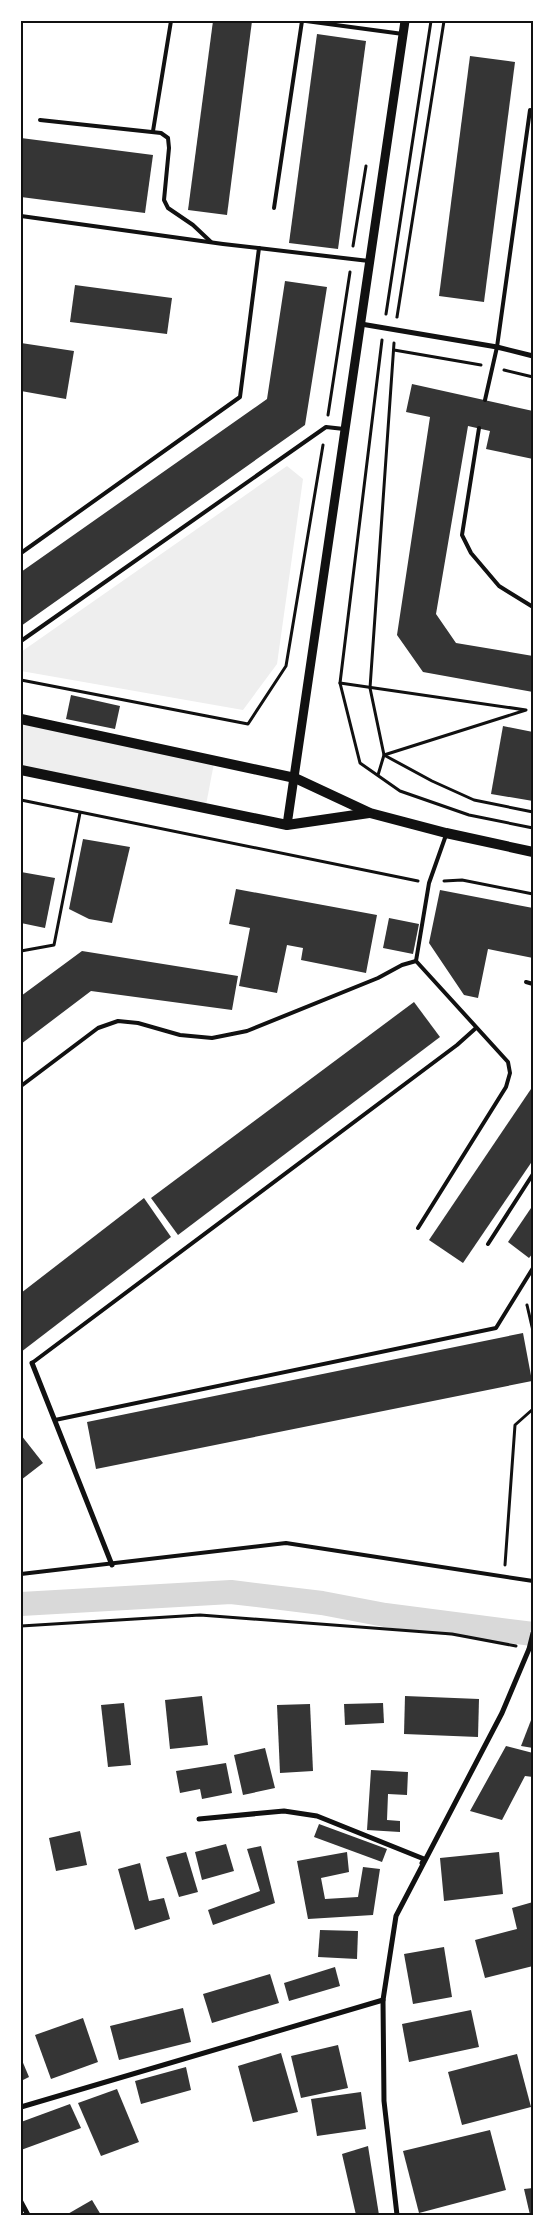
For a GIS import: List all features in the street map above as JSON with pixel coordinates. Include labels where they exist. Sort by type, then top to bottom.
[{"type":"main road","points":[[21,719],[295,778],[370,813],[446,833],[533,852]]},
{"type":"main road","points":[[21,770],[287,826],[370,813]]},
{"type":"street","points":[[287,826],[347,430],[369,261],[405,21]]},
{"type":"street","points":[[361,324],[497,347],[533,356]]},
{"type":"street","points":[[32,1363],[112,1565]]},
{"type":"street","points":[[397,2215],[384,2101],[383,2000],[396,1916],[502,1712],[531,1649],[533,1633]]},
{"type":"street","points":[[199,1819],[284,1811],[317,1816],[424,1859],[420,1870]]},
{"type":"street","points":[[21,2107],[383,2000]]},
{"type":"street","points":[[21,2202],[28,2215]]},
{"type":"lane","points":[[153,131],[171,21]]},
{"type":"lane","points":[[274,208],[302,21]]},
{"type":"lane","points":[[306,21],[403,34]]},
{"type":"lane","points":[[485,400],[497,347],[530,110]]},
{"type":"lane","points":[[40,120],[153,131],[168,138],[169,148],[164,200],[168,208],[193,225],[211,242]]},
{"type":"lane","points":[[21,216],[369,261]]},
{"type":"lane","points":[[21,553],[240,397],[259,248]]},
{"type":"lane","points":[[21,640],[326,427],[347,430]]},
{"type":"lane","points":[[479,428],[462,535],[471,553],[499,586],[533,607]]},
{"type":"lane","points":[[416,961],[429,883],[446,833]]},
{"type":"lane","points":[[416,961],[508,1062],[510,1072],[506,1087],[418,1228]]},
{"type":"lane","points":[[21,1086],[98,1028],[118,1021],[138,1023],[180,1034],[212,1038],[247,1031],[378,978],[402,965],[416,961]]},
{"type":"lane","points":[[526,982],[533,984]]},
{"type":"lane","points":[[32,1363],[457,1045],[476,1028]]},
{"type":"lane","points":[[488,1244],[533,1174]]},
{"type":"lane","points":[[55,1420],[496,1328],[533,1268]]},
{"type":"lane","points":[[21,1574],[112,1565],[286,1543],[533,1581]]},
{"type":"path","points":[[430,21],[384,329],[340,683],[360,763],[400,791],[469,815],[533,828]]},
{"type":"path","points":[[378,776],[384,755],[370,688],[395,331],[444,21]]},
{"type":"path","points":[[21,680],[248,724],[286,666],[326,427],[366,165]]},
{"type":"path","points":[[394,350],[492,366],[533,377]]},
{"type":"path","points":[[340,683],[533,711]]},
{"type":"path","points":[[384,755],[526,710]]},
{"type":"path","points":[[384,755],[432,781],[474,800],[533,812]]},
{"type":"path","points":[[21,800],[429,883],[462,880],[533,894]]},
{"type":"path","points":[[21,951],[54,945],[80,813]]},
{"type":"path","points":[[522,1285],[533,1331]]},
{"type":"path","points":[[504,1576],[515,1425],[533,1409]]},
{"type":"path","points":[[21,1626],[200,1615],[452,1634],[531,1649]]},
{"type":"shaded area","points":[[287,466],[303,479],[277,664],[243,710],[21,671],[21,652]]},
{"type":"shaded area","points":[[21,724],[214,763],[206,805],[21,766]]},
{"type":"building","points":[[213,21],[252,21],[227,215],[188,210]]},
{"type":"building","points":[[317,34],[366,41],[338,249],[289,243]]},
{"type":"building","points":[[470,56],[515,62],[484,302],[439,296]]},
{"type":"building","points":[[21,138],[153,155],[145,213],[21,197]]},
{"type":"building","points":[[285,281],[327,287],[305,425],[21,626],[21,572],[267,399]]},
{"type":"building","points":[[75,285],[172,298],[167,334],[70,322]]},
{"type":"building","points":[[21,343],[74,351],[66,399],[21,391]]},
{"type":"building","points":[[412,384],[533,411],[533,459],[486,449],[490,431],[468,426],[436,614],[456,643],[533,656],[533,692],[423,672],[397,635],[430,417],[406,412]]},
{"type":"building","points":[[71,695],[120,706],[115,729],[66,719]]},
{"type":"building","points":[[503,726],[533,732],[533,801],[491,794]]},
{"type":"building","points":[[83,839],[130,847],[112,923],[89,919],[69,909]]},
{"type":"building","points":[[21,872],[55,878],[45,928],[21,923]]},
{"type":"building","points":[[236,889],[377,915],[366,973],[301,960],[303,948],[287,945],[277,993],[239,986],[250,928],[229,924]]},
{"type":"building","points":[[440,890],[533,908],[533,958],[488,949],[478,998],[464,995],[429,943]]},
{"type":"building","points":[[389,918],[419,924],[413,954],[383,948]]},
{"type":"building","points":[[82,951],[238,976],[232,1010],[91,991],[21,1044],[21,996]]},
{"type":"building","points":[[414,1002],[440,1037],[178,1235],[151,1198]]},
{"type":"building","points":[[533,1086],[533,1160],[463,1263],[429,1240]]},
{"type":"building","points":[[144,1198],[171,1237],[21,1352],[21,1293]]},
{"type":"building","points":[[533,1205],[533,1253],[529,1258],[508,1242]]},
{"type":"building","points":[[523,1333],[532,1381],[96,1469],[87,1422]]},
{"type":"building","points":[[21,1435],[43,1463],[21,1480]]},
{"type":"building","points":[[202,1696],[208,1745],[170,1749],[165,1700]]},
{"type":"building","points":[[405,1696],[479,1699],[478,1737],[404,1734]]},
{"type":"building","points":[[124,1703],[131,1765],[108,1767],[101,1705]]},
{"type":"building","points":[[383,1703],[384,1723],[345,1725],[344,1704]]},
{"type":"building","points":[[310,1704],[313,1771],[280,1773],[277,1705]]},
{"type":"building","points":[[533,1715],[533,1748],[521,1746]]},
{"type":"building","points":[[506,1746],[533,1753],[533,1777],[525,1776],[502,1820],[470,1811]]},
{"type":"building","points":[[265,1748],[275,1788],[243,1795],[234,1755]]},
{"type":"building","points":[[226,1763],[232,1793],[202,1799],[200,1789],[180,1793],[176,1771]]},
{"type":"building","points":[[371,1770],[408,1772],[407,1795],[388,1794],[387,1820],[400,1821],[400,1832],[367,1830]]},
{"type":"building","points":[[319,1824],[387,1849],[382,1862],[314,1837]]},
{"type":"building","points":[[80,1831],[87,1865],[56,1871],[49,1838]]},
{"type":"building","points":[[226,1844],[234,1871],[202,1880],[195,1852]]},
{"type":"building","points":[[261,1846],[275,1903],[213,1925],[208,1910],[260,1891],[247,1849]]},
{"type":"building","points":[[186,1852],[198,1892],[179,1897],[166,1857]]},
{"type":"building","points":[[347,1852],[349,1872],[321,1878],[325,1899],[358,1897],[363,1867],[380,1869],[373,1915],[308,1919],[297,1861]]},
{"type":"building","points":[[499,1852],[503,1894],[444,1901],[440,1858]]},
{"type":"building","points":[[140,1863],[149,1901],[164,1898],[170,1919],[135,1930],[118,1869]]},
{"type":"building","points":[[533,1902],[533,1966],[485,1978],[475,1940],[517,1929],[512,1908]]},
{"type":"building","points":[[320,1930],[358,1931],[357,1959],[318,1957]]},
{"type":"building","points":[[444,1947],[452,1997],[413,2004],[404,1954]]},
{"type":"building","points":[[335,1967],[340,1986],[289,2001],[284,1983]]},
{"type":"building","points":[[270,1974],[279,2003],[212,2023],[203,1994]]},
{"type":"building","points":[[183,2008],[191,2042],[119,2060],[110,2026]]},
{"type":"building","points":[[471,2010],[479,2047],[409,2062],[402,2024]]},
{"type":"building","points":[[83,2018],[98,2062],[51,2079],[35,2035]]},
{"type":"building","points":[[338,2045],[348,2088],[301,2098],[291,2056]]},
{"type":"building","points":[[281,2053],[298,2112],[253,2122],[238,2066]]},
{"type":"building","points":[[517,2054],[531,2107],[462,2125],[448,2072]]},
{"type":"building","points":[[21,2058],[29,2077],[21,2081]]},
{"type":"building","points":[[186,2067],[191,2090],[141,2104],[135,2081]]},
{"type":"building","points":[[117,2089],[139,2142],[101,2156],[78,2103]]},
{"type":"building","points":[[361,2092],[366,2129],[317,2136],[311,2099]]},
{"type":"building","points":[[70,2104],[81,2128],[21,2150],[21,2122]]},
{"type":"building","points":[[490,2130],[506,2190],[419,2213],[403,2151]]},
{"type":"building","points":[[368,2146],[379,2215],[356,2215],[342,2154]]},
{"type":"building","points":[[533,2188],[533,2215],[530,2215],[524,2189]]},
{"type":"building","points":[[92,2200],[101,2215],[66,2215]]},
{"type":"waterway","points":[[21,1604],[231,1592],[322,1603],[385,1615],[533,1634]]}]
